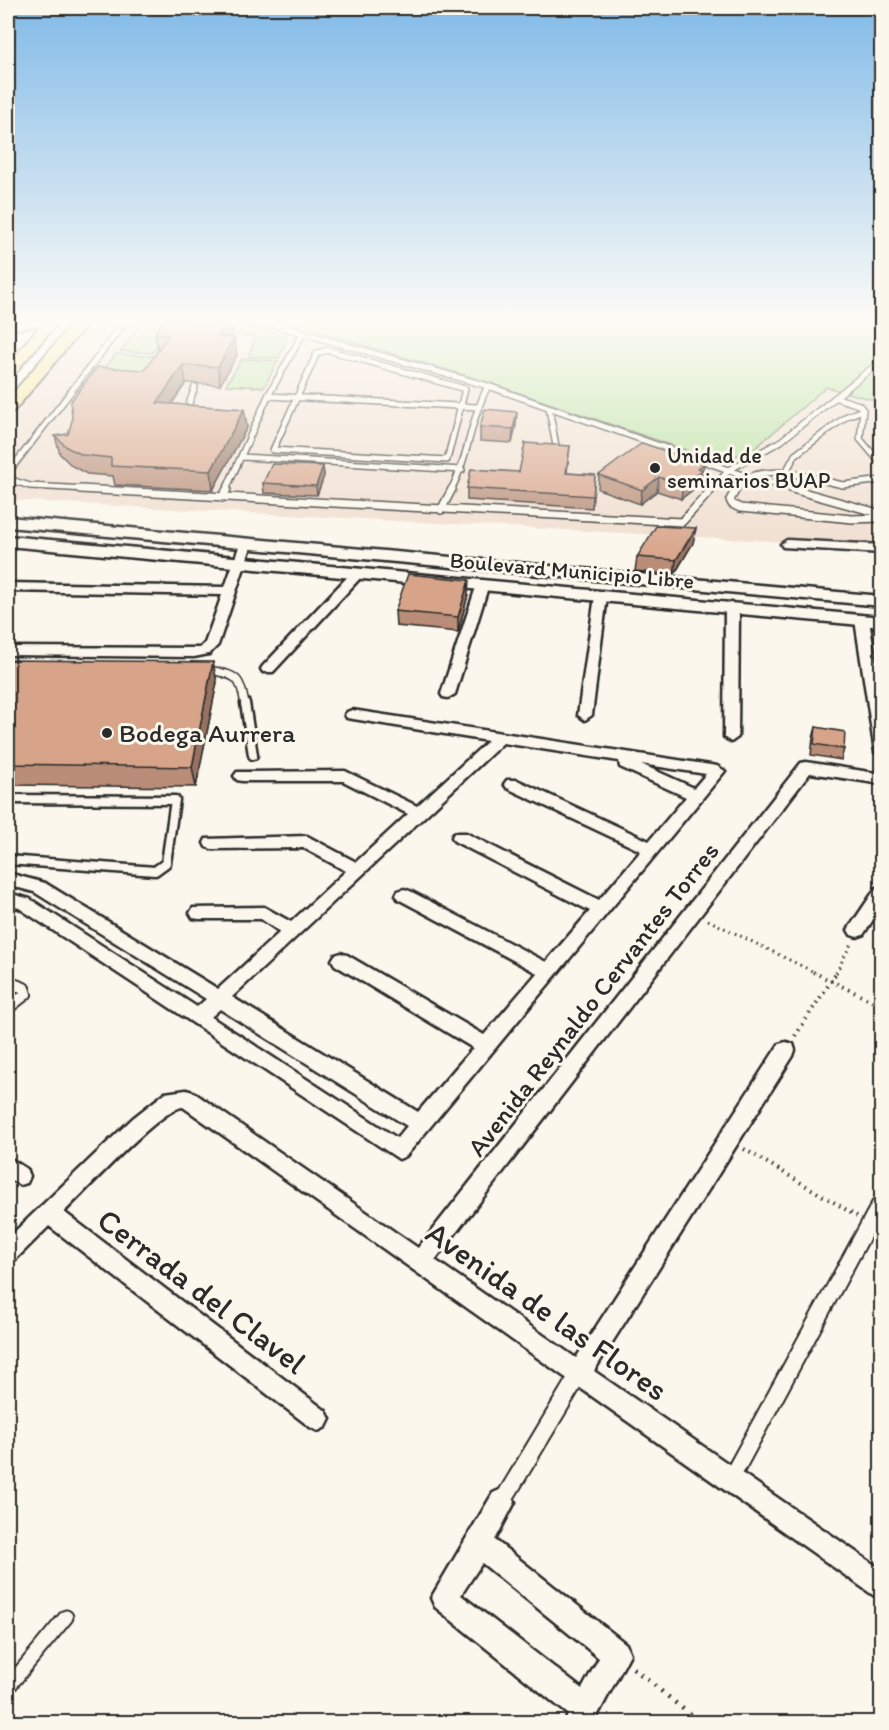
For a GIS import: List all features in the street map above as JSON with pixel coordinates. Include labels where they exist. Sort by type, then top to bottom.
[{"type":"main road","name":"Boulevard Municipio Libre","points":[[8,522],[882,601]]},
{"type":"main road","name":"Boulevard Municipio Libre","points":[[8,541],[882,622]]},
{"type":"street","points":[[8,651],[194,653],[204,651],[211,645],[246,544]]},
{"type":"street","points":[[787,544],[882,549]]},
{"type":"street","points":[[268,669],[358,573]]},
{"type":"street","points":[[448,694],[483,584]]},
{"type":"street","points":[[8,587],[230,591]]},
{"type":"street","points":[[585,715],[601,596]]},
{"type":"street","points":[[731,737],[732,608]]},
{"type":"street","points":[[862,620],[882,752]]},
{"type":"street","points":[[39,887],[16,901],[199,1017],[399,1150],[717,771],[352,715]]},
{"type":"street","points":[[199,1017],[500,738]]},
{"type":"street","points":[[605,754],[697,796]]},
{"type":"street","name":"Avenida Reynaldo Cervantes Torres","points":[[420,1263],[806,767],[882,779]]},
{"type":"street","points":[[242,776],[345,776],[419,813]]},
{"type":"street","points":[[512,784],[652,849]]},
{"type":"street","points":[[460,837],[601,909]]},
{"type":"street","points":[[212,843],[307,842],[358,870]]},
{"type":"street","points":[[8,879],[39,887],[420,1125]]},
{"type":"street","points":[[858,930],[882,892]]},
{"type":"street","points":[[404,895],[548,971]]},
{"type":"street","points":[[199,913],[264,913],[292,931]]},
{"type":"street","points":[[340,960],[486,1046]]},
{"type":"street","points":[[479,1544],[616,1654],[582,1716],[444,1598],[479,1544],[579,1374],[786,1050]]},
{"type":"street","name":"Avenida de las Flores","points":[[48,1213],[140,1124],[172,1099],[186,1098],[882,1586]]},
{"type":"street","points":[[730,1480],[882,1199]]},
{"type":"street","points":[[8,1252],[48,1213]]},
{"type":"street","name":"Cerrada del Clavel","points":[[48,1213],[318,1419]]},
{"type":"lane","points":[[66,399],[11,470],[9,475],[14,481],[30,486],[222,498],[682,522],[729,470],[781,441],[836,399]]},
{"type":"lane","points":[[188,418],[185,416],[191,399]]},
{"type":"lane","points":[[222,498],[267,399]]},
{"type":"lane","points":[[298,399],[273,450],[447,460],[462,399]]},
{"type":"lane","points":[[313,399],[477,407]]},
{"type":"lane","points":[[441,510],[462,470],[477,407],[481,399]]},
{"type":"lane","points":[[523,399],[746,476],[882,516]]},
{"type":"lane","points":[[839,399],[859,405],[863,410],[860,439],[882,465]]},
{"type":"lane","points":[[549,408],[556,446]]},
{"type":"lane","points":[[786,472],[795,455],[847,416],[863,410]]},
{"type":"lane","points":[[245,423],[256,423]]},
{"type":"lane","points":[[242,457],[462,470]]},
{"type":"lane","points":[[882,480],[849,485],[786,472],[746,476],[740,480],[730,500],[732,504],[740,508],[852,519],[882,516]]},
{"type":"lane","points":[[200,668],[234,676],[242,685],[253,755]]},
{"type":"lane","points":[[8,800],[175,800],[166,863],[161,869],[155,871],[8,860]]},
{"type":"lane","points":[[8,982],[24,988],[26,994],[8,1008]]},
{"type":"lane","points":[[8,1687],[66,1617]]},
{"type":"path","points":[[693,912],[882,1006]]},
{"type":"path","points":[[786,1050],[832,982],[858,930]]},
{"type":"path","points":[[728,1139],[869,1222]]},
{"type":"path","points":[[616,1654],[699,1722]]},
{"type":"shaded area","points":[[27,399],[881,399],[881,547],[8,500],[8,422]]},
{"type":"green space","points":[[536,399],[812,399],[746,456],[739,454],[727,464]]},
{"type":"building","points":[[73,399],[160,399],[157,403],[244,409],[211,471],[111,466],[111,458],[83,455],[68,448],[55,436],[68,434],[72,421]]},
{"type":"building","points":[[485,409],[517,412],[513,429],[480,427]]},
{"type":"building","points":[[525,443],[570,446],[566,473],[595,475],[593,496],[467,488],[471,469],[519,472]]},
{"type":"building","points":[[642,443],[704,464],[698,468],[702,470],[683,485],[659,477],[642,490],[599,475]]},
{"type":"building","points":[[272,464],[323,466],[316,486],[263,483]]},
{"type":"building","points":[[656,526],[696,528],[676,560],[637,557]]},
{"type":"building","points":[[408,574],[469,580],[458,617],[395,611]]},
{"type":"building","name":"Bodega Aurrera","points":[[8,660],[213,662],[192,767],[8,764]]},
{"type":"building","points":[[816,727],[845,732],[844,749],[814,744]]},
{"type":"place","name":"Unidad de seminarios BUAP","points":[[655,468]]},
{"type":"place","name":"Bodega Aurrera","points":[[107,733]]}]
